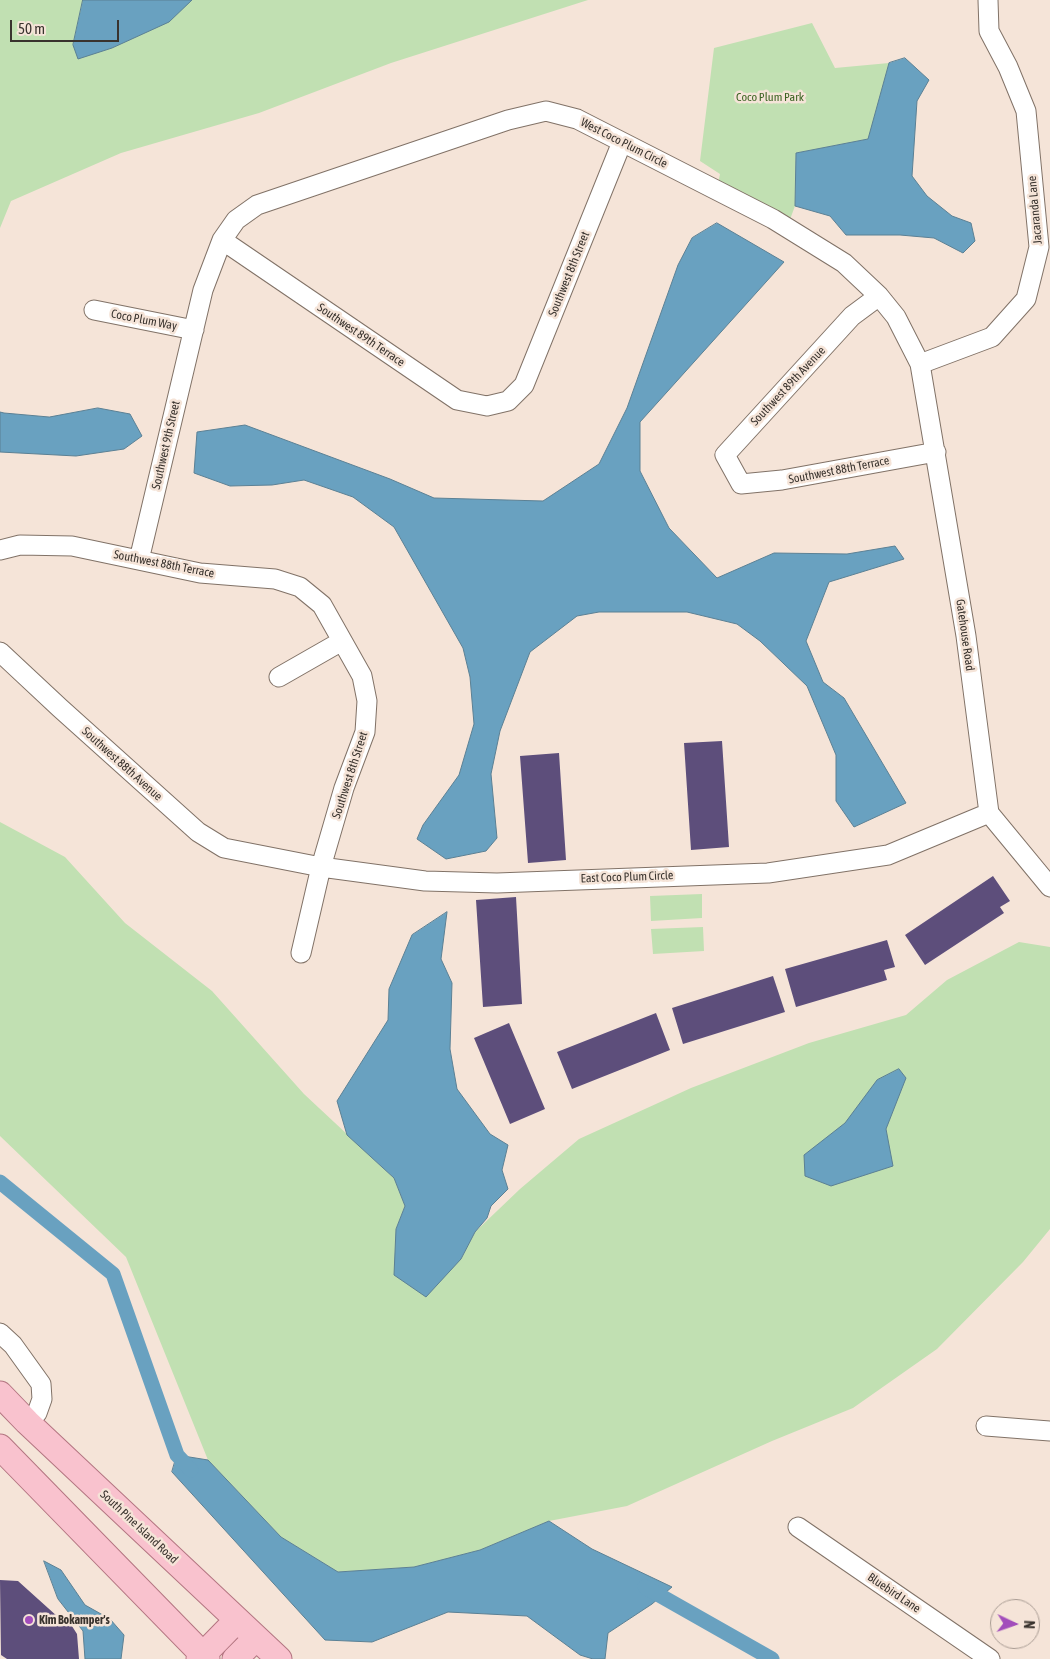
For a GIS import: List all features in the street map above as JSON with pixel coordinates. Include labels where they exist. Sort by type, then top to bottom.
[{"type":"main road","name":"South Pine Island Road","points":[[0,1394],[27,1422],[279,1659]]},
{"type":"main road","points":[[0,1447],[203,1658],[237,1620]]},
{"type":"main road","points":[[235,1659],[256,1638]]},
{"type":"street","name":"Jacaranda Lane","points":[[920,364],[992,337],[1026,299],[1039,247],[1026,111],[1008,67],[989,31],[988,0]]},
{"type":"street","name":"West Coco Plum Circle","points":[[194,330],[204,290],[222,240],[236,220],[257,205],[508,120],[546,111],[578,119],[773,219],[844,263],[879,296],[896,317],[920,364]]},
{"type":"street","name":"Southwest 8th Street","points":[[508,401],[524,385],[622,142]]},
{"type":"street","name":"Southwest 89th Terrace","points":[[222,240],[457,400],[487,406],[508,401]]},
{"type":"street","name":"Southwest 89th Avenue","points":[[741,484],[724,455],[852,316],[879,296]]},
{"type":"street","name":"Coco Plum Way","points":[[94,310],[194,330]]},
{"type":"street","name":"Southwest 9th Street","points":[[139,560],[194,330]]},
{"type":"street","name":"Gatehouse Road","points":[[920,364],[966,636],[990,813]]},
{"type":"street","name":"Southwest 88th Terrace","points":[[741,484],[782,480],[936,452]]},
{"type":"street","name":"Southwest 88th Terrace","points":[[0,550],[20,545],[72,546],[200,573],[275,579],[300,587],[322,605]]},
{"type":"street","name":"Southwest 8th Street","points":[[301,953],[344,788],[365,732],[367,701],[362,676],[322,605]]},
{"type":"street","points":[[279,676],[342,641]]},
{"type":"street","name":"Southwest 88th Avenue","points":[[0,652],[198,832],[224,848],[256,854]]},
{"type":"street","name":"East Coco Plum Circle","points":[[256,854],[322,867],[425,881],[497,883],[768,873],[888,855],[990,813]]},
{"type":"street","points":[[990,813],[1050,887]]},
{"type":"street","points":[[0,1332],[13,1345],[41,1384],[42,1398],[37,1413],[27,1422]]},
{"type":"street","points":[[986,1426],[1050,1431]]},
{"type":"street","name":"Bluebird Lane","points":[[798,1527],[990,1659]]},
{"type":"green space","points":[[0,0],[588,0],[391,63],[259,113],[121,153],[11,201],[0,228]]},
{"type":"green space","name":"Coco Plum Park","points":[[812,23],[835,68],[889,63],[869,139],[796,153],[795,206],[789,222],[718,184],[720,174],[700,161],[714,48]]},
{"type":"green space","points":[[0,822],[65,857],[125,923],[212,991],[304,1094],[394,1178],[405,1206],[396,1229],[461,1259],[475,1232],[520,1189],[579,1139],[691,1088],[809,1043],[906,1015],[947,980],[1019,942],[1050,947],[1050,1229],[1023,1262],[937,1349],[853,1408],[772,1441],[627,1506],[549,1521],[480,1550],[414,1567],[338,1572],[281,1537],[208,1460],[126,1257],[0,1136]]},
{"type":"green space","points":[[702,894],[702,918],[651,921],[650,896]]},
{"type":"green space","points":[[703,927],[704,951],[653,954],[651,929]]},
{"type":"water","points":[[83,0],[192,0],[169,22],[112,48],[78,59],[73,45]]},
{"type":"water","points":[[905,58],[929,80],[917,101],[912,176],[927,196],[952,216],[971,223],[975,241],[963,253],[934,238],[900,235],[846,235],[830,216],[795,206],[796,153],[868,139],[889,63]]},
{"type":"water","points":[[717,223],[784,262],[640,422],[640,471],[669,528],[717,578],[774,553],[847,554],[895,546],[904,559],[829,582],[806,641],[823,682],[844,698],[906,803],[854,827],[836,801],[836,755],[807,686],[760,641],[737,624],[687,612],[599,612],[577,616],[530,652],[500,731],[491,774],[497,838],[486,851],[446,859],[417,839],[423,825],[459,775],[474,724],[470,677],[463,648],[394,527],[353,497],[304,480],[272,485],[230,486],[194,473],[197,432],[245,425],[390,479],[434,498],[543,501],[599,464],[627,408],[678,265],[692,238]]},
{"type":"water","points":[[98,408],[130,414],[142,436],[124,449],[76,456],[0,452],[0,412],[49,417]]},
{"type":"water","points":[[447,912],[441,959],[452,983],[450,1049],[457,1089],[490,1134],[508,1145],[502,1170],[508,1189],[491,1206],[487,1218],[475,1232],[461,1259],[426,1297],[394,1275],[396,1229],[405,1206],[394,1178],[347,1135],[337,1101],[388,1020],[389,989],[412,935]]},
{"type":"water","points":[[899,1069],[906,1078],[886,1129],[893,1166],[831,1186],[805,1176],[804,1155],[845,1123],[877,1080]]},
{"type":"water","points":[[177,1455],[208,1460],[281,1537],[338,1572],[414,1567],[480,1550],[549,1521],[592,1549],[672,1587],[652,1604],[608,1633],[605,1659],[593,1659],[580,1655],[527,1616],[448,1612],[372,1642],[325,1640],[172,1472]]},
{"type":"water","points":[[44,1561],[61,1570],[85,1605],[110,1619],[124,1635],[121,1659],[85,1659],[83,1631],[58,1599]]},
{"type":"building","points":[[722,741],[729,847],[691,850],[684,743]]},
{"type":"building","points":[[559,753],[566,860],[528,863],[520,756]]},
{"type":"building","points":[[993,876],[1010,901],[1000,907],[1004,913],[925,965],[905,935]]},
{"type":"building","points":[[516,897],[522,1004],[483,1007],[476,900]]},
{"type":"building","points":[[887,940],[895,967],[884,970],[887,980],[796,1007],[785,969]]},
{"type":"building","points":[[773,976],[785,1012],[683,1044],[672,1008]]},
{"type":"building","points":[[656,1013],[670,1050],[572,1089],[557,1052]]},
{"type":"building","points":[[509,1023],[545,1109],[510,1124],[474,1038]]},
{"type":"building","name":"Kim Bokamper's","points":[[0,1580],[18,1581],[58,1617],[59,1625],[70,1623],[77,1634],[79,1659],[7,1659],[1,1655]]},
{"type":"waterway","points":[[0,1182],[113,1274],[177,1455],[191,1470]]},
{"type":"waterway","points":[[645,1587],[772,1659]]},
{"type":"place","name":"Kim Bokamper's","points":[[29,1620]]}]
